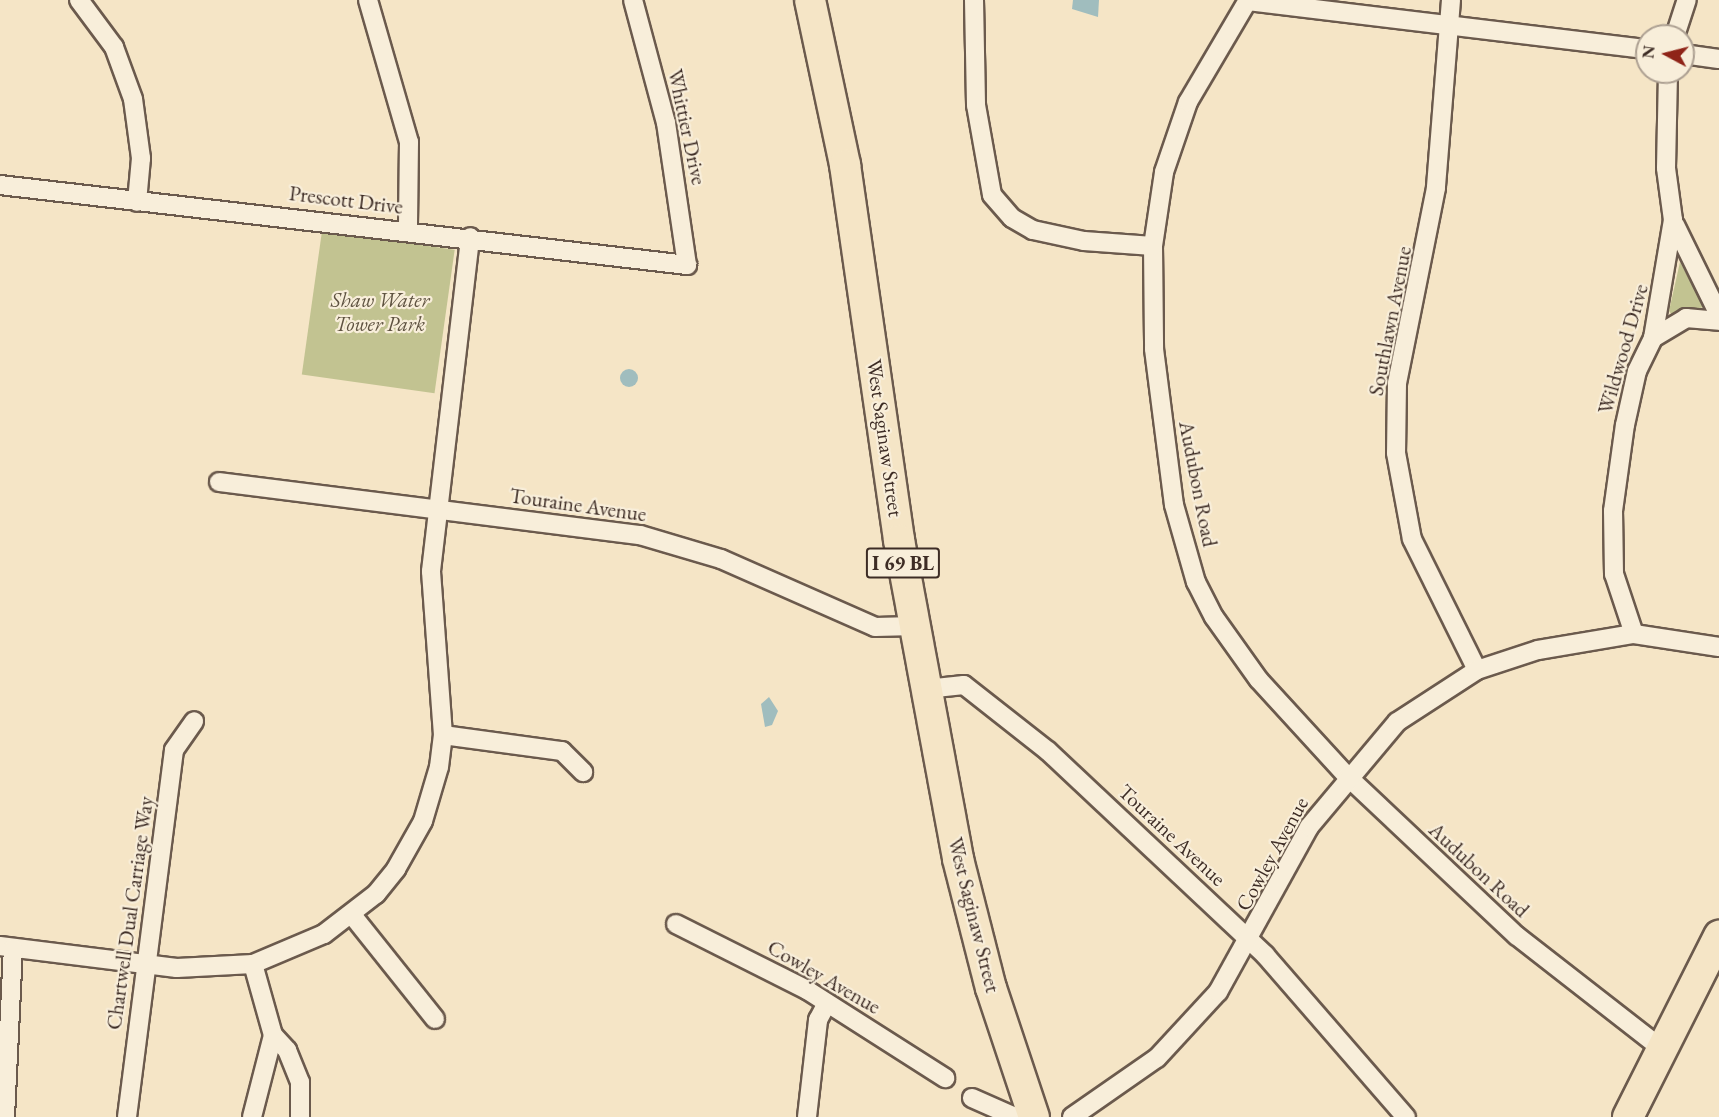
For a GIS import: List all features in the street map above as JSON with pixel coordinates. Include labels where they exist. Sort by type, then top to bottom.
[{"type":"main road","name":"West Saginaw Street","points":[[810,0],[845,165],[915,626],[973,924],[1034,1117]]},
{"type":"main road","points":[[1628,1117],[1719,936]]},
{"type":"street","points":[[79,0],[114,47],[133,99],[141,158],[136,202]]},
{"type":"street","points":[[368,0],[409,142],[408,230]]},
{"type":"street","name":"Whittier Drive","points":[[633,0],[666,123],[687,266]]},
{"type":"street","points":[[974,0],[976,105],[992,195],[1012,218],[1033,230],[1084,241],[1153,246]]},
{"type":"street","name":"Southlawn Avenue","points":[[1451,0],[1429,243],[1397,383],[1396,453],[1412,539],[1477,670]]},
{"type":"street","points":[[1679,24],[1687,0]]},
{"type":"street","points":[[1248,1],[1635,47]]},
{"type":"street","name":"Audubon Road","points":[[1248,1],[1188,102],[1164,172],[1153,246],[1154,349],[1164,443],[1174,505],[1196,582],[1259,680],[1347,776],[1517,936],[1662,1049]]},
{"type":"street","points":[[1695,55],[1719,58]]},
{"type":"street","name":"Wildwood Drive","points":[[1634,634],[1614,574],[1613,511],[1630,404],[1653,338],[1673,220],[1666,168],[1668,84]]},
{"type":"street","name":"Prescott Drive","points":[[0,185],[136,202],[470,237],[687,266]]},
{"type":"street","points":[[1673,220],[1686,257],[1719,315]]},
{"type":"street","points":[[5,1117],[12,1005],[4,986],[7,947],[199,969],[253,964],[294,950],[352,915],[396,869],[419,829],[433,794],[442,735],[431,571],[436,508],[470,237]]},
{"type":"street","points":[[1653,338],[1686,318],[1719,321]]},
{"type":"street","name":"Touraine Avenue","points":[[219,482],[436,508],[685,545],[875,627],[915,626]]},
{"type":"street","name":"Cowley Avenue","points":[[1072,1117],[1157,1058],[1218,992],[1250,940],[1309,827],[1347,776],[1397,722],[1477,670],[1538,650],[1634,634],[1719,647]]},
{"type":"street","name":"Touraine Avenue","points":[[926,689],[964,685],[1048,751],[1250,940],[1406,1117]]},
{"type":"street","name":"Chartwell Dual Carriage Way","points":[[127,1117],[174,750],[194,721]]},
{"type":"street","points":[[442,735],[562,751],[583,772]]},
{"type":"street","points":[[352,915],[435,1019]]},
{"type":"street","name":"Cowley Avenue","points":[[676,924],[827,1003],[945,1078]]},
{"type":"street","points":[[252,1117],[273,1035],[253,964]]},
{"type":"street","points":[[807,1117],[818,1020],[827,1003]]},
{"type":"street","points":[[273,1035],[282,1041],[298,1075],[300,1117]]},
{"type":"street","points":[[972,1098],[1016,1117]]},
{"type":"green space","name":"Shaw Water Tower Park","points":[[322,231],[455,250],[435,393],[302,375]]},
{"type":"green space","points":[[1680,262],[1704,307],[1672,315],[1669,311]]},
{"type":"water","points":[[1073,0],[1099,0],[1098,17],[1072,9]]},
{"type":"water","points":[[629,369],[635,372],[638,378],[635,384],[629,387],[623,384],[620,378],[623,372]]},
{"type":"water","points":[[769,697],[778,711],[772,725],[765,727],[761,704]]}]
